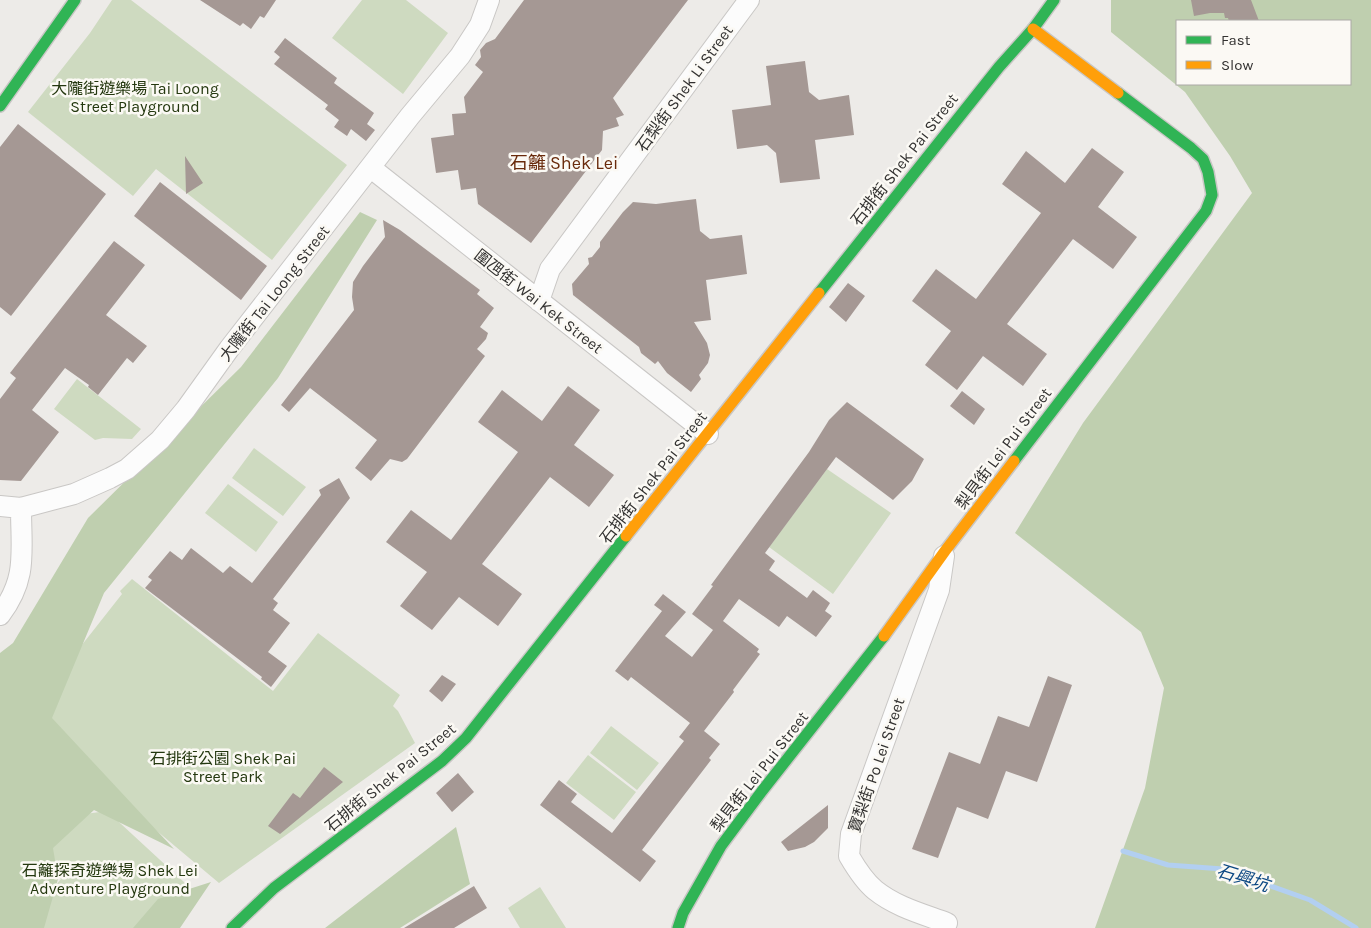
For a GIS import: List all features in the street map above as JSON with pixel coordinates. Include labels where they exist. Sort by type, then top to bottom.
[{"type":"street","points":[[0,106],[75,0]]},
{"type":"street","name":"大隴街 Tai Loong Street","points":[[0,506],[21,508],[74,494],[127,469],[160,440],[186,409],[229,350],[410,116],[460,56],[480,25],[489,0]]},
{"type":"street","name":"石梨街 Shek Li Street","points":[[539,301],[550,269],[749,0]]},
{"type":"street","name":"石排街 Shek Pai Street","points":[[232,928],[274,888],[442,760],[466,738],[993,74],[1033,29],[1054,0]]},
{"type":"street","name":"梨貝街 Lei Pui Street","points":[[678,928],[683,913],[721,846],[894,624],[944,551],[1206,211],[1212,194],[1208,172],[1203,159],[1033,29]]},
{"type":"street","name":"圍乪街 Wai Kek Street","points":[[371,168],[708,434]]},
{"type":"street","points":[[0,615],[17,588],[22,571],[21,508]]},
{"type":"street","name":"寶梨街 Po Lei Street","points":[[944,551],[939,590],[851,834],[848,856],[874,890],[893,903],[947,923]]},
{"type":"street","points":[[894,624],[919,644]]},
{"type":"green space","name":"大隴街遊樂場 Tai Loong Street Playground","points":[[112,0],[131,0],[347,165],[272,260],[156,169],[133,196],[28,112],[90,33]]},
{"type":"green space","points":[[362,0],[406,0],[448,33],[403,94],[332,38]]},
{"type":"green space","points":[[1111,0],[1371,0],[1371,928],[1095,928],[1145,788],[1164,688],[1141,632],[1015,533],[1083,423],[1252,193],[1230,156],[1185,92],[1176,85],[1351,85],[1351,20],[1176,20],[1176,85],[1111,32]]},
{"type":"green space","points":[[360,212],[377,220],[278,378],[104,593],[52,718],[174,849],[94,810],[53,848],[58,879],[44,928],[0,928],[0,653],[13,643],[88,518],[241,367]]},
{"type":"green space","points":[[77,379],[141,429],[132,439],[103,438],[95,440],[54,409]]},
{"type":"green space","points":[[254,448],[306,487],[283,516],[232,478]]},
{"type":"green space","points":[[827,469],[891,513],[833,594],[769,547]]},
{"type":"green space","points":[[228,484],[278,522],[256,552],[205,513]]},
{"type":"green space","name":"石排街公園 Shek Pai Street Park","points":[[132,579],[273,691],[318,633],[400,695],[393,706],[398,711],[415,743],[219,883],[89,774],[22,721],[122,594],[120,591]]},
{"type":"green space","points":[[611,726],[659,763],[637,790],[590,753]]},
{"type":"green space","points":[[588,755],[636,792],[614,820],[566,783]]},
{"type":"green space","name":"石籬探奇遊樂場 Shek Lei Adventure Playground","points":[[107,811],[185,883],[171,902],[141,928],[18,928],[61,879],[31,852],[63,817]]},
{"type":"green space","points":[[456,827],[470,884],[400,928],[325,928]]},
{"type":"green space","points":[[211,882],[180,928],[133,928],[158,899]]},
{"type":"green space","points":[[540,887],[566,928],[520,928],[508,908]]},
{"type":"building","points":[[200,0],[276,0],[264,18],[260,16],[251,29],[243,23],[240,26]]},
{"type":"building","points":[[524,0],[688,0],[613,98],[624,115],[616,118],[619,126],[603,131],[602,150],[531,243],[478,204],[476,188],[461,190],[458,170],[436,173],[431,138],[454,135],[452,114],[466,113],[464,97],[483,72],[475,65],[481,57],[480,50],[486,43],[495,39]]},
{"type":"building","points":[[1191,0],[1251,0],[1259,20],[1229,20],[1225,18],[1224,13],[1194,16]]},
{"type":"building","points":[[285,38],[337,78],[334,83],[374,113],[367,124],[375,130],[366,141],[351,129],[347,136],[334,127],[339,120],[325,109],[328,105],[274,64],[280,57],[274,52]]},
{"type":"building","points":[[805,61],[809,92],[819,100],[849,95],[854,135],[815,140],[820,179],[780,183],[776,153],[767,145],[737,149],[732,110],[771,105],[766,66]]},
{"type":"building","points":[[18,124],[106,194],[11,316],[0,307],[0,147]]},
{"type":"building","points":[[1092,148],[1124,172],[1098,207],[1137,237],[1113,269],[1073,239],[1007,324],[1047,354],[1023,386],[983,356],[957,390],[925,365],[951,331],[912,301],[936,269],[976,299],[1041,213],[1002,184],[1026,151],[1065,183]]},
{"type":"building","points":[[185,156],[203,183],[186,194]]},
{"type":"building","points":[[160,182],[267,266],[241,300],[134,216]]},
{"type":"building","points":[[696,199],[700,231],[710,239],[742,235],[747,274],[706,280],[711,320],[694,322],[707,343],[710,355],[708,363],[699,375],[701,379],[691,392],[667,373],[658,361],[655,364],[641,353],[639,347],[573,295],[572,284],[589,264],[588,258],[592,257],[600,247],[600,242],[633,202],[656,204]]},
{"type":"building","points":[[383,220],[400,230],[480,290],[477,294],[494,308],[480,327],[488,333],[486,339],[477,349],[485,356],[407,459],[402,462],[390,459],[371,481],[355,468],[377,440],[310,388],[289,412],[281,405],[354,310],[352,297],[353,282],[385,237]]},
{"type":"building","points":[[114,241],[145,265],[106,315],[147,346],[133,363],[127,358],[98,395],[88,387],[89,385],[65,368],[32,410],[59,432],[21,481],[0,480],[0,399],[16,378],[10,373]]},
{"type":"building","points":[[848,283],[865,296],[846,322],[829,307]]},
{"type":"building","points":[[568,386],[600,410],[574,445],[614,475],[589,507],[550,477],[482,564],[522,594],[498,626],[459,597],[432,630],[400,606],[427,572],[386,542],[411,510],[451,540],[518,452],[478,422],[502,390],[542,421]]},
{"type":"building","points":[[962,391],[985,409],[974,425],[950,406]]},
{"type":"building","points":[[847,402],[924,459],[912,481],[893,500],[836,457],[765,553],[775,561],[769,570],[807,598],[813,590],[830,603],[825,611],[832,616],[816,637],[787,616],[779,627],[739,599],[723,621],[759,649],[757,652],[760,654],[704,731],[720,744],[709,758],[711,760],[642,850],[656,861],[640,882],[540,805],[559,780],[577,794],[571,802],[612,833],[684,741],[679,737],[690,723],[631,677],[628,681],[615,671],[662,611],[654,605],[663,594],[686,612],[665,636],[692,657],[713,630],[692,614],[713,586],[711,585],[809,452],[829,420]]},
{"type":"building","points":[[339,478],[350,498],[273,599],[278,603],[273,610],[290,623],[268,652],[287,666],[271,687],[261,679],[262,677],[145,588],[152,580],[148,577],[170,551],[182,560],[191,548],[223,573],[230,566],[252,583],[321,495],[319,490]]},
{"type":"building","points":[[442,675],[456,684],[442,702],[429,691]]},
{"type":"building","points":[[1048,676],[1072,685],[1037,782],[1006,771],[988,819],[957,807],[938,858],[912,849],[949,752],[980,764],[998,716],[1029,727]]},
{"type":"building","points":[[324,767],[343,782],[280,834],[268,826],[293,793],[300,798]]},
{"type":"building","points":[[458,773],[474,792],[452,812],[436,793]]},
{"type":"building","points":[[828,805],[828,828],[814,842],[805,847],[788,851],[781,842]]},
{"type":"building","points":[[474,886],[487,908],[454,928],[404,928]]},
{"type":"waterway","name":"石興坑","points":[[1123,851],[1168,865],[1223,869],[1310,900],[1356,928]]},
{"type":"traffic: fast","points":[[0,106],[75,0]]},
{"type":"traffic: fast","points":[[819,293],[999,67],[1033,29],[1054,0]]},
{"type":"traffic: fast","points":[[1014,461],[1206,211],[1212,195],[1208,172],[1203,159],[1118,93]]},
{"type":"traffic: fast","points":[[232,928],[274,888],[442,761],[466,738],[626,536]]},
{"type":"traffic: fast","points":[[678,928],[683,913],[721,846],[884,636]]},
{"type":"traffic: slow","points":[[1033,29],[1118,93]]},
{"type":"traffic: slow","points":[[626,536],[819,293]]},
{"type":"traffic: slow","points":[[884,636],[945,551],[1014,461]]},
{"type":"district","name":"石籬 Shek Lei","points":[[564,163]]}]
